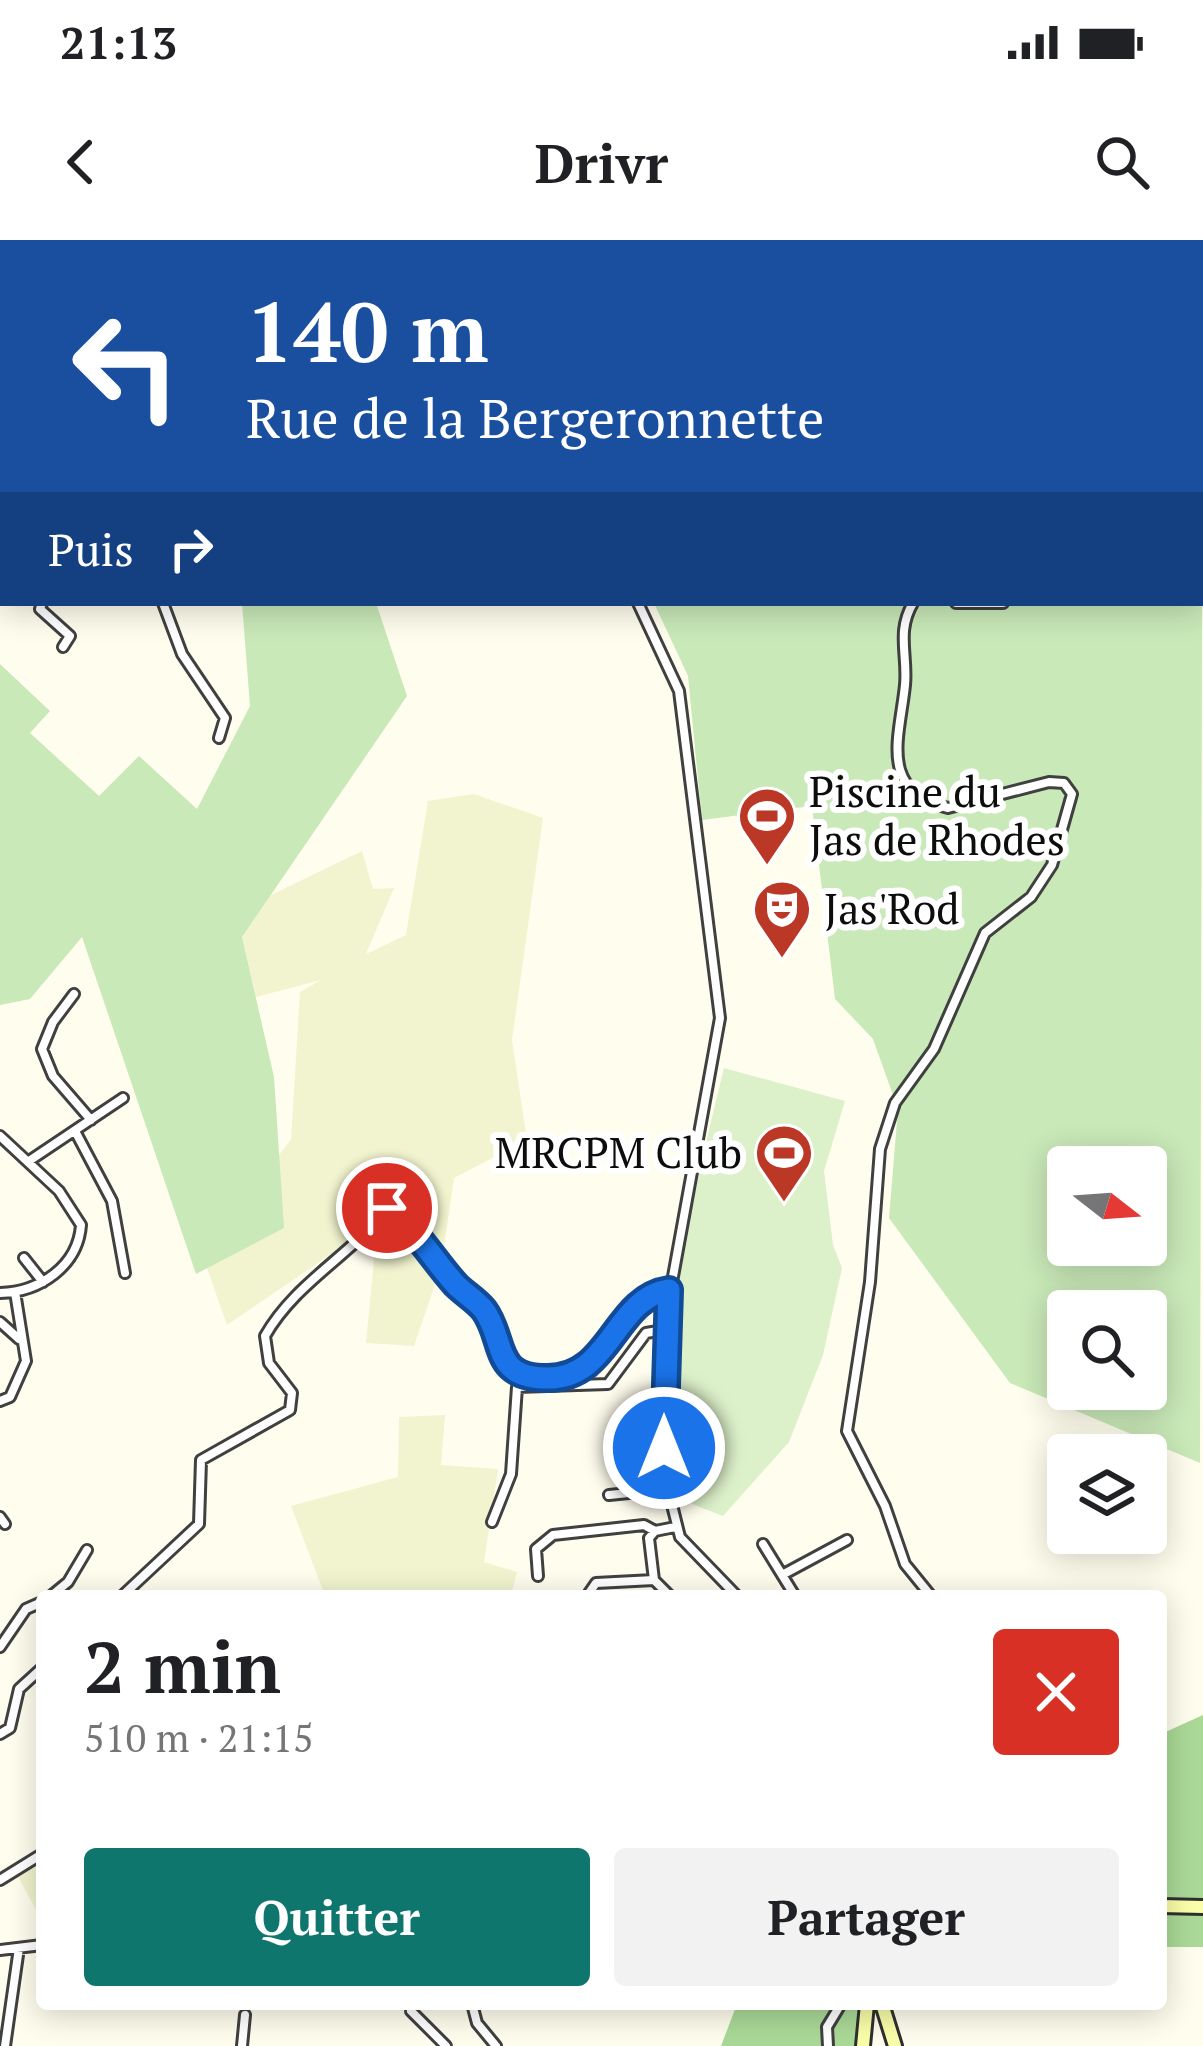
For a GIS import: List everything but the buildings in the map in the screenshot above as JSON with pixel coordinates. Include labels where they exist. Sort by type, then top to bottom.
[{"type":"main road","points":[[1167,1906],[1203,1907]]},
{"type":"main road","points":[[867,2010],[864,2046],[894,2046],[884,2010]]},
{"type":"street","points":[[41,606],[70,636],[64,647]]},
{"type":"street","points":[[164,606],[182,653],[225,718],[219,738]]},
{"type":"street","points":[[639,606],[679,691],[720,1018],[664,1330],[668,1490],[675,1527],[691,1551],[731,1590]]},
{"type":"street","points":[[912,606],[902,634],[905,688],[894,739],[898,766],[911,788],[948,808],[1049,782],[1064,783],[1072,794],[1060,848],[1043,882],[985,933],[934,1049],[895,1103],[880,1149],[873,1262],[847,1431],[885,1506],[904,1564],[926,1590]]},
{"type":"street","points":[[74,994],[53,1022],[42,1049],[52,1076],[92,1120]]},
{"type":"street","points":[[28,1162],[123,1098]]},
{"type":"street","points":[[75,1131],[116,1213],[125,1273]]},
{"type":"street","points":[[0,1136],[74,1207],[81,1225],[74,1254],[43,1282],[0,1293]]},
{"type":"street","points":[[128,1590],[199,1524],[201,1460],[290,1410],[292,1393],[269,1363],[265,1336],[288,1300],[361,1242],[387,1208],[480,1305],[504,1362],[520,1374],[543,1379],[581,1371],[595,1362],[641,1300],[669,1290]]},
{"type":"street","points":[[24,1258],[43,1282]]},
{"type":"street","points":[[0,1401],[10,1396],[26,1361],[15,1292]]},
{"type":"street","points":[[0,1322],[21,1340]]},
{"type":"street","points":[[492,1522],[512,1474],[517,1387],[608,1384],[646,1334],[664,1330]]},
{"type":"street","points":[[618,1437],[626,1418],[664,1412]]},
{"type":"street","points":[[609,1495],[668,1490]]},
{"type":"street","points":[[538,1576],[536,1549],[553,1534],[644,1525],[655,1531]]},
{"type":"street","points":[[664,1590],[654,1580],[649,1538],[655,1531],[675,1527]]},
{"type":"street","points":[[782,1575],[847,1540]]},
{"type":"street","points":[[763,1544],[791,1590]]},
{"type":"street","points":[[58,1590],[87,1550]]},
{"type":"street","points":[[591,1590],[596,1583],[654,1580]]},
{"type":"street","points":[[0,1647],[26,1609],[36,1605]]},
{"type":"street","points":[[0,1734],[10,1728],[19,1689],[36,1673]]},
{"type":"street","points":[[0,1880],[36,1858]]},
{"type":"street","points":[[0,1950],[36,1946]]},
{"type":"street","points":[[5,2046],[3,2032],[20,1948]]},
{"type":"street","points":[[474,2010],[477,2023],[496,2046]]},
{"type":"street","points":[[829,2044],[827,2027],[837,2010]]},
{"type":"street","points":[[411,2011],[446,2046]]},
{"type":"street","points":[[242,2046],[245,2015]]},
{"type":"green space","points":[[242,606],[377,606],[407,696],[242,937],[274,1077],[284,1228],[196,1274],[82,937],[30,999],[0,1005],[0,664],[50,711],[30,733],[99,796],[139,756],[197,809],[250,706]]},
{"type":"green space","points":[[655,606],[1202,606],[1200,1463],[1167,1449],[1167,1434],[1131,1434],[1074,1410],[1167,1410],[1167,1290],[1047,1290],[1047,1399],[1010,1383],[889,1218],[898,1109],[873,1039],[835,999],[812,806],[702,820],[688,676]]},
{"type":"green space","points":[[474,794],[543,818],[512,1040],[527,1140],[454,1178],[441,1267],[414,1346],[366,1343],[375,1249],[340,1248],[227,1325],[201,1251],[291,1140],[300,992],[321,980],[256,997],[242,937],[271,895],[362,851],[373,889],[394,888],[366,954],[406,935],[428,801]]},
{"type":"green space","points":[[724,1068],[845,1101],[824,1171],[833,1245],[842,1268],[823,1355],[789,1442],[723,1516],[686,1500],[678,1491],[669,1462],[667,1427],[678,1386],[672,1365],[678,1284]]},
{"type":"green space","points":[[445,1415],[441,1465],[498,1469],[484,1562],[517,1572],[512,1590],[323,1590],[291,1506],[398,1477],[399,1417]]},
{"type":"green space","points":[[1203,1715],[1203,1947],[1167,1947],[1167,1731]]},
{"type":"green space","points":[[36,1866],[36,1910],[18,1877]]},
{"type":"green space","points":[[735,2010],[865,2010],[857,2046],[721,2046]]},
{"type":"place","name":"Piscine du Jas de Rhodes","points":[[767,867]]},
{"type":"place","name":"Jas'Rod","points":[[782,960]]},
{"type":"place","name":"MRCPM Club","points":[[784,1204]]},
{"type":"route","points":[[387,1208],[480,1305],[504,1362],[520,1374],[543,1379],[581,1371],[595,1362],[641,1300],[669,1290],[663,1350],[664,1448]]}]
